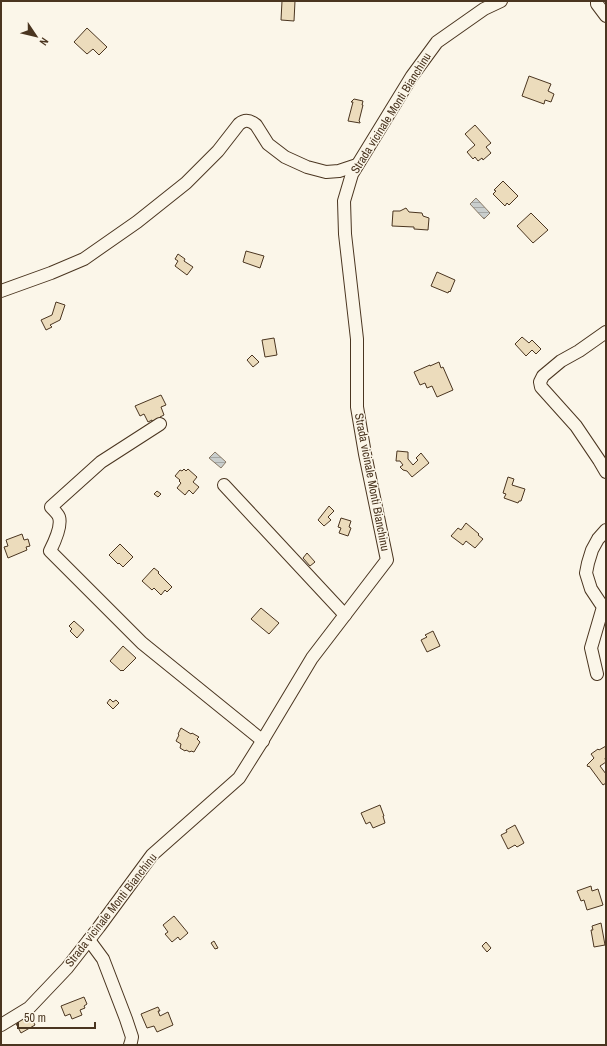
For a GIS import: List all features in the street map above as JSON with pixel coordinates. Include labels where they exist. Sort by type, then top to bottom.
[{"type":"street","name":"Strada vicinale Monti Bianchinu","points":[[1,1025],[29,1008],[67,968],[152,855],[239,778],[263,741],[312,658],[387,560],[356,407],[357,339],[345,234],[344,201],[352,174],[357,165],[415,72],[437,42],[484,9],[501,1]]},
{"type":"street","points":[[596,1],[606,16]]},
{"type":"street","points":[[1,291],[84,259],[137,222],[186,183],[218,151],[239,124],[246,120],[253,122],[256,125],[268,144],[285,157],[307,167],[326,172],[339,172],[357,165]]},
{"type":"street","points":[[606,332],[562,361],[543,376],[540,382],[541,387],[576,426],[606,472]]},
{"type":"street","points":[[160,424],[101,462],[51,507],[59,518],[59,526],[50,551],[142,643],[263,741]]},
{"type":"street","points":[[224,485],[345,615]]},
{"type":"street","points":[[597,674],[591,648],[603,607],[591,589],[586,573],[592,550],[598,539],[606,530]]},
{"type":"street","points":[[89,940],[103,959],[118,996],[132,1037],[130,1045]]},
{"type":"shaded area","points":[[476,198],[490,213],[484,219],[470,204]]},
{"type":"shaded area","points":[[215,452],[226,462],[221,468],[209,458]]},
{"type":"building","points":[[282,1],[295,1],[294,21],[281,20]]},
{"type":"building","points":[[87,28],[107,47],[99,55],[93,49],[87,54],[74,42]]},
{"type":"building","points":[[529,76],[551,84],[548,91],[554,94],[551,102],[545,100],[544,104],[522,96]]},
{"type":"building","points":[[354,99],[363,101],[359,121],[360,123],[348,121],[353,102],[351,102]]},
{"type":"building","points":[[475,125],[491,143],[486,147],[491,153],[483,160],[482,158],[478,161],[475,157],[473,159],[467,152],[475,145],[465,134]]},
{"type":"building","points":[[503,181],[518,196],[509,205],[507,203],[505,206],[493,194],[496,191],[494,190]]},
{"type":"building","points":[[406,208],[409,212],[422,213],[423,216],[429,218],[428,230],[414,229],[414,227],[392,226],[393,211],[400,211]]},
{"type":"building","points":[[531,213],[548,230],[533,243],[517,226]]},
{"type":"building","points":[[246,251],[264,256],[260,268],[243,262]]},
{"type":"building","points":[[178,254],[185,259],[184,261],[193,267],[187,275],[175,266],[178,261],[175,259]]},
{"type":"building","points":[[437,272],[455,280],[450,292],[449,291],[448,293],[431,286]]},
{"type":"building","points":[[56,302],[65,305],[60,320],[50,325],[52,327],[46,330],[41,320],[52,315]]},
{"type":"building","points":[[522,337],[529,343],[532,340],[541,349],[536,354],[532,350],[526,356],[515,344]]},
{"type":"building","points":[[274,338],[277,355],[265,357],[262,340]]},
{"type":"building","points":[[252,355],[259,362],[253,367],[247,360]]},
{"type":"building","points":[[439,362],[441,368],[443,367],[453,390],[437,397],[432,386],[427,388],[425,383],[420,385],[414,372]]},
{"type":"building","points":[[161,395],[166,405],[161,407],[164,415],[160,417],[161,420],[153,423],[152,420],[148,422],[144,414],[140,416],[135,406]]},
{"type":"building","points":[[397,451],[408,452],[408,459],[413,465],[418,460],[416,458],[421,453],[429,463],[412,477],[407,471],[400,467],[403,465],[400,461],[396,461]]},
{"type":"building","points":[[184,469],[186,471],[188,469],[197,477],[193,482],[199,487],[193,494],[189,490],[185,495],[177,488],[181,483],[175,476],[180,470],[182,471]]},
{"type":"building","points":[[508,477],[514,479],[512,485],[525,489],[521,501],[518,503],[504,498],[506,494],[503,493]]},
{"type":"building","points":[[157,491],[161,494],[158,497],[154,494]]},
{"type":"building","points":[[329,506],[334,511],[328,517],[331,520],[324,526],[318,520]]},
{"type":"building","points":[[341,518],[351,521],[349,527],[351,528],[348,536],[339,533],[341,528],[338,527]]},
{"type":"building","points":[[466,523],[483,539],[475,548],[466,541],[463,545],[451,536],[458,528],[461,530]]},
{"type":"building","points":[[22,534],[24,540],[28,539],[30,546],[26,547],[27,550],[8,558],[4,547],[8,546],[6,540]]},
{"type":"building","points":[[120,544],[133,557],[123,567],[109,555]]},
{"type":"building","points":[[307,553],[315,562],[310,566],[303,558]]},
{"type":"building","points":[[154,568],[172,587],[167,592],[165,590],[161,595],[154,588],[152,590],[142,581]]},
{"type":"building","points":[[261,608],[279,623],[269,634],[251,619]]},
{"type":"building","points":[[74,621],[84,630],[77,638],[70,631],[72,629],[69,626]]},
{"type":"building","points":[[433,631],[440,646],[427,652],[421,640],[427,637],[425,635]]},
{"type":"building","points":[[123,646],[136,658],[123,671],[121,671],[110,661]]},
{"type":"building","points":[[110,699],[113,702],[116,700],[119,703],[113,709],[107,703]]},
{"type":"building","points":[[181,728],[199,737],[197,739],[200,742],[194,752],[185,751],[180,748],[181,744],[176,741]]},
{"type":"building","points":[[606,746],[606,762],[600,766],[606,774],[606,783],[603,785],[587,765],[594,758],[591,754]]},
{"type":"building","points":[[380,805],[385,823],[373,828],[370,822],[366,824],[361,813]]},
{"type":"building","points":[[515,825],[524,843],[517,847],[515,845],[508,849],[501,835]]},
{"type":"building","points":[[591,886],[592,891],[598,889],[603,905],[587,910],[584,900],[581,901],[577,891]]},
{"type":"building","points":[[174,916],[188,933],[180,940],[178,937],[172,942],[165,934],[168,932],[163,925]]},
{"type":"building","points":[[601,923],[605,945],[594,947],[591,930],[593,930],[592,926]]},
{"type":"building","points":[[214,941],[218,948],[215,949],[211,943]]},
{"type":"building","points":[[486,942],[491,948],[487,952],[482,946]]},
{"type":"building","points":[[84,997],[87,1004],[84,1006],[85,1008],[80,1010],[82,1015],[72,1019],[70,1014],[65,1016],[61,1006]]},
{"type":"building","points":[[158,1007],[160,1016],[168,1012],[173,1025],[157,1032],[154,1026],[147,1028],[141,1014]]},
{"type":"building","points":[[28,1012],[35,1025],[21,1033],[14,1020]]}]
